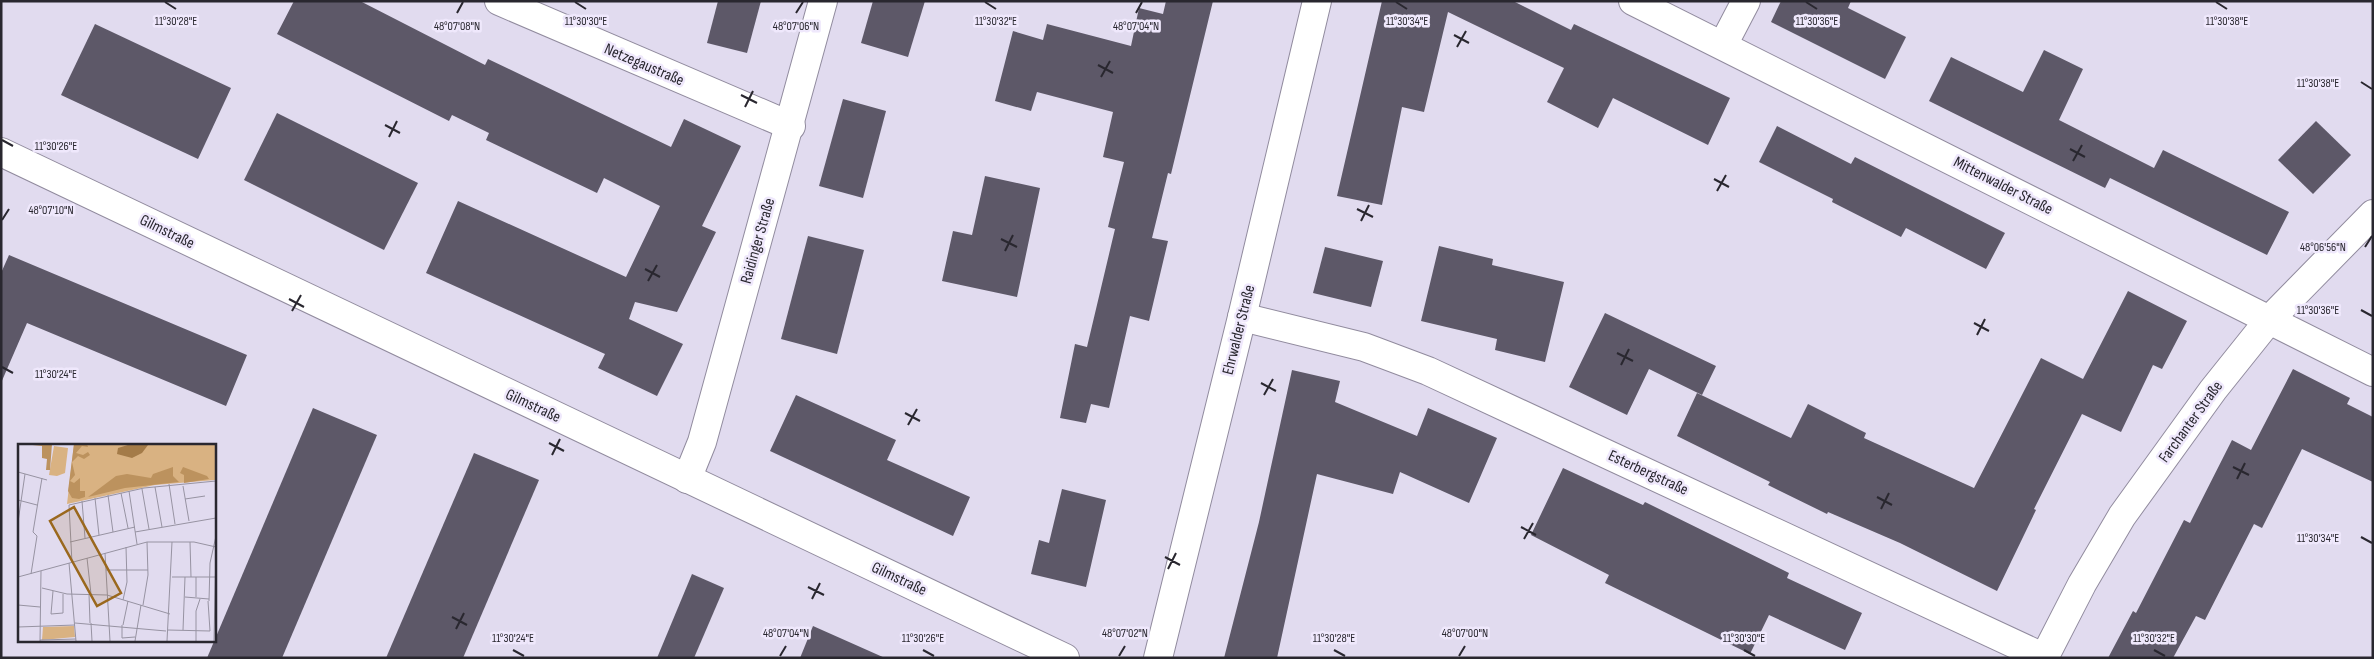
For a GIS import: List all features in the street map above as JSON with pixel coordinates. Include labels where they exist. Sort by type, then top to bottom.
[{"type":"street","name":"Netzegaustraße","points":[[499,1],[791,126]]},
{"type":"street","name":"Raidinger Straße","points":[[687,479],[702,442],[791,126],[823,1]]},
{"type":"street","name":"Ehrwalder Straße","points":[[1158,658],[1317,1]]},
{"type":"street","name":"Mittenwalder Straße","points":[[1633,1],[2373,372]]},
{"type":"street","points":[[1723,45],[1746,1]]},
{"type":"street","name":"Gilmstraße","points":[[1,152],[1065,658]]},
{"type":"street","name":"Farchanter Straße","points":[[2044,658],[2082,584],[2122,516],[2213,390],[2269,320],[2373,214]]},
{"type":"street","name":"Esterbergstraße","points":[[1242,317],[1364,347],[1428,371],[2044,658]]},
{"type":"building","points":[[294,1],[360,1],[485,65],[488,59],[671,147],[684,119],[741,146],[702,226],[716,232],[677,312],[635,302],[629,319],[683,344],[657,396],[598,368],[605,354],[426,273],[458,201],[626,277],[660,206],[604,178],[597,193],[486,140],[489,133],[452,115],[449,121],[277,34]]},
{"type":"building","points":[[718,1],[761,1],[747,53],[707,43]]},
{"type":"building","points":[[873,1],[925,1],[908,57],[861,43]]},
{"type":"building","points":[[1166,1],[1213,1],[1171,174],[1168,173],[1152,238],[1168,241],[1149,321],[1130,316],[1109,408],[1091,404],[1086,423],[1060,418],[1075,344],[1087,347],[1115,229],[1108,227],[1124,162],[1103,157],[1113,112],[1037,92],[1031,111],[995,101],[1013,31],[1043,40],[1047,24],[1131,46],[1139,8],[1163,14]]},
{"type":"building","points":[[1382,1],[1513,1],[1571,30],[1574,24],[1730,98],[1708,145],[1613,98],[1598,128],[1547,102],[1564,68],[1448,12],[1424,112],[1402,107],[1382,205],[1337,196]]},
{"type":"building","points":[[1781,1],[1851,1],[1848,8],[1906,37],[1885,79],[1771,22]]},
{"type":"building","points":[[95,24],[231,88],[198,159],[61,95]]},
{"type":"building","points":[[2044,50],[2083,69],[2059,120],[2154,168],[2163,150],[2289,212],[2267,255],[2110,178],[2105,188],[1929,101],[1951,57],[2023,92]]},
{"type":"building","points":[[843,99],[886,111],[863,198],[819,186]]},
{"type":"building","points":[[277,113],[418,183],[384,250],[244,180]]},
{"type":"building","points":[[2316,121],[2351,155],[2313,194],[2278,160]]},
{"type":"building","points":[[1777,126],[1851,164],[1855,157],[2005,233],[1986,269],[1906,228],[1901,237],[1832,202],[1833,199],[1759,162]]},
{"type":"building","points":[[985,176],[1040,188],[1017,297],[942,281],[953,231],[972,235]]},
{"type":"building","points":[[808,236],[864,250],[837,354],[781,339]]},
{"type":"building","points":[[1439,246],[1493,259],[1492,265],[1564,282],[1545,362],[1495,350],[1497,339],[1421,321]]},
{"type":"building","points":[[1325,247],[1383,261],[1371,307],[1313,293]]},
{"type":"building","points":[[9,255],[247,355],[226,406],[27,323],[1,383],[1,273]]},
{"type":"building","points":[[2128,291],[2187,321],[2162,369],[2153,365],[2121,432],[2082,414],[2034,509],[2036,510],[1997,591],[1900,543],[1828,512],[1827,514],[1768,485],[1770,482],[1677,436],[1697,393],[1791,438],[1808,404],[1866,433],[1864,438],[1974,488],[2041,358],[2083,379]]},
{"type":"building","points":[[1605,313],[1716,366],[1702,395],[1649,369],[1627,415],[1569,387]]},
{"type":"building","points":[[2293,369],[2350,398],[2347,404],[2373,417],[2373,482],[2302,449],[2262,528],[2254,524],[2205,620],[2196,616],[2173,658],[2108,658],[2133,611],[2136,613],[2184,520],[2190,523],[2232,440],[2251,450]]},
{"type":"building","points":[[1292,370],[1340,381],[1335,402],[1417,436],[1428,408],[1497,438],[1469,503],[1400,472],[1393,494],[1317,474],[1277,658],[1224,658],[1259,522]]},
{"type":"building","points":[[796,395],[896,440],[887,460],[970,497],[953,536],[770,451]]},
{"type":"building","points":[[313,408],[377,435],[282,658],[207,658]]},
{"type":"building","points":[[474,453],[539,480],[463,658],[386,658]]},
{"type":"building","points":[[1563,468],[1643,505],[1645,502],[1789,573],[1787,578],[1862,613],[1845,650],[1769,615],[1750,654],[1605,583],[1609,575],[1531,535]]},
{"type":"building","points":[[1062,489],[1106,500],[1086,587],[1031,574],[1039,540],[1049,543]]},
{"type":"building","points":[[692,574],[724,588],[694,658],[657,658]]},
{"type":"building","points":[[813,626],[885,658],[800,658]]}]
